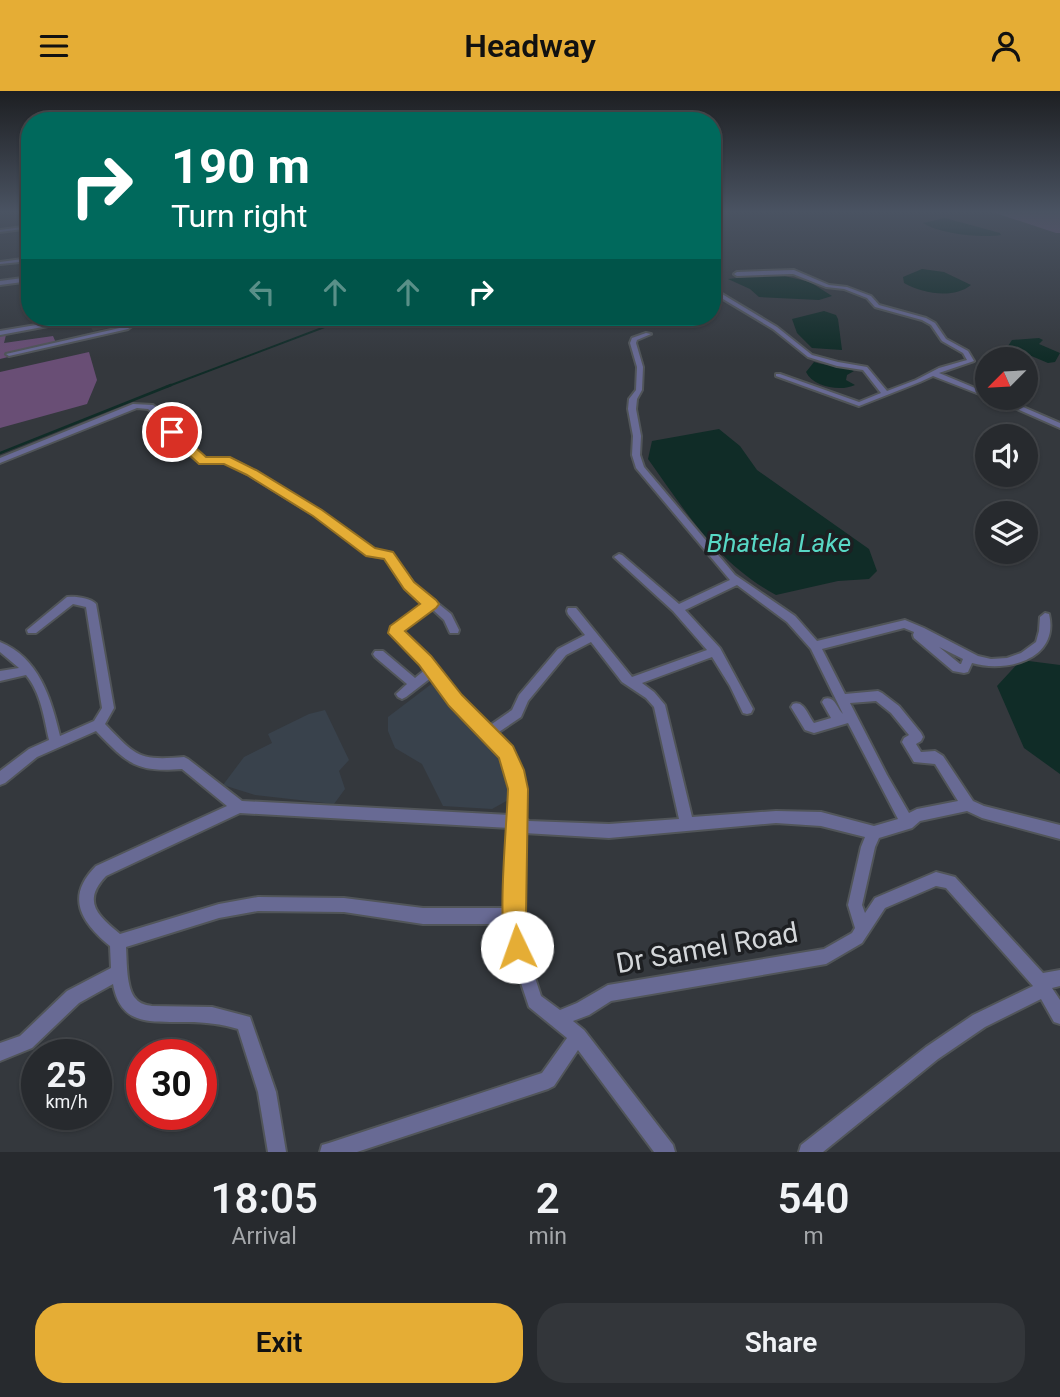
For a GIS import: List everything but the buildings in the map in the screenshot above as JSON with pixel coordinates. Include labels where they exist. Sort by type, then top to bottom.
[{"type":"street","points":[[0,263],[19,261]]},
{"type":"street","points":[[737,274],[779,271],[799,274],[828,286],[842,287],[869,297],[877,306],[924,319],[933,324],[944,339],[970,357],[970,363],[933,373],[859,404],[778,376]]},
{"type":"street","points":[[0,283],[21,280]]},
{"type":"street","points":[[721,296],[775,328],[810,356],[865,368],[886,394]]},
{"type":"street","points":[[0,333],[41,326]]},
{"type":"street","points":[[9,354],[129,326]]},
{"type":"street","points":[[648,334],[634,339],[633,343],[640,367],[639,390],[633,399],[632,409],[637,436],[636,455],[640,468],[715,559],[737,581],[791,619],[815,646],[834,701],[907,823]]},
{"type":"street","points":[[933,373],[975,390]]},
{"type":"street","points":[[0,461],[136,406],[150,407],[163,417],[188,449],[203,461],[226,460],[252,473],[317,513],[371,552],[388,555],[409,585],[453,622],[454,630]]},
{"type":"street","points":[[1023,410],[1060,426]]},
{"type":"street","points":[[619,557],[679,608],[716,651],[734,680],[747,709]]},
{"type":"street","points":[[679,608],[737,581]]},
{"type":"street","points":[[0,779],[33,753],[98,725],[107,708],[91,604],[71,600],[32,630]]},
{"type":"street","points":[[431,604],[396,630],[425,660],[486,734],[506,752],[514,770],[518,789],[515,916],[517,947],[535,1001],[578,1036],[666,1152]]},
{"type":"street","points":[[572,611],[630,683],[650,695],[662,712],[687,824]]},
{"type":"street","points":[[815,646],[898,624],[909,625],[957,669],[964,669],[969,658],[999,664],[1032,652],[1042,645],[1045,639],[1045,617]]},
{"type":"street","points":[[486,734],[517,713],[523,698],[562,652],[593,636]]},
{"type":"street","points":[[0,646],[19,659],[43,689],[56,743]]},
{"type":"street","points":[[630,683],[716,651]]},
{"type":"street","points":[[379,654],[415,684]]},
{"type":"street","points":[[0,676],[29,670]]},
{"type":"street","points":[[402,694],[432,671]]},
{"type":"street","points":[[834,701],[878,696],[900,714],[918,737],[908,742],[915,756],[935,757],[939,760],[968,805],[982,812],[1060,832]]},
{"type":"street","points":[[797,707],[809,726],[814,728],[845,719]]},
{"type":"street","points":[[98,725],[136,763],[153,767],[184,763],[239,807]]},
{"type":"street","points":[[276,1152],[267,1091],[244,1023],[213,1015],[143,1015],[127,1004],[118,973],[118,942],[93,921],[87,909],[86,890],[91,879],[101,871],[239,807],[518,822],[527,828],[609,831],[776,817],[821,818],[874,833],[907,823],[917,815],[968,805]]},
{"type":"street","points":[[862,927],[855,905],[868,846],[874,833]]},
{"type":"street","name":"Dr Samel Road","points":[[557,1020],[583,1009],[608,993],[826,955],[857,938],[880,903],[936,879],[950,882],[1042,985],[1060,1016]]},
{"type":"street","points":[[118,942],[219,911],[258,904],[344,905],[423,916],[515,916]]},
{"type":"street","points":[[0,1052],[26,1042],[73,997],[118,973]]},
{"type":"street","points":[[808,1152],[943,1045],[979,1021],[1042,985],[1060,978]]},
{"type":"street","points":[[328,1152],[548,1080],[578,1036]]},
{"type":"shaded area","points":[[6,335],[4,343],[53,336],[57,345],[0,359],[0,336]]},
{"type":"shaded area","points":[[89,352],[97,380],[87,404],[0,428],[0,372]]},
{"type":"shaded area","points":[[434,682],[490,743],[511,771],[510,799],[492,809],[443,806],[422,764],[395,748],[388,731],[388,717]]},
{"type":"shaded area","points":[[325,710],[349,760],[339,771],[345,789],[334,804],[255,795],[223,785],[244,757],[272,743],[268,734],[309,714]]},
{"type":"water","points":[[922,269],[944,272],[971,285],[956,292],[938,293],[920,290],[904,283],[903,277]]},
{"type":"water","points":[[776,274],[810,282],[832,296],[819,300],[759,297],[750,289],[728,279]]},
{"type":"water","points":[[824,311],[836,315],[838,319],[842,350],[812,348],[797,333],[792,319]]},
{"type":"water","points":[[1039,338],[1043,340],[1039,344],[1060,353],[1055,362],[1048,363],[1038,359],[1038,347],[1008,346],[1012,340]]},
{"type":"water","points":[[814,362],[854,371],[847,375],[846,380],[855,385],[835,388],[821,385],[806,372]]},
{"type":"water","name":"Bhatela Lake","points":[[719,429],[740,446],[757,470],[869,549],[877,571],[869,579],[838,581],[776,595],[736,568],[704,535],[648,459],[652,441]]},
{"type":"water","points":[[1021,660],[1060,665],[1060,774],[1024,748],[997,686]]},
{"type":"waterway","points":[[166,387],[327,326]]},
{"type":"waterway","points":[[0,453],[171,385]]},
{"type":"route","points":[[172,432],[203,461],[226,460],[252,473],[317,513],[371,552],[388,555],[409,585],[431,604],[396,630],[396,633],[425,660],[455,700],[506,752],[514,770],[518,789],[515,916],[517,947]]}]
